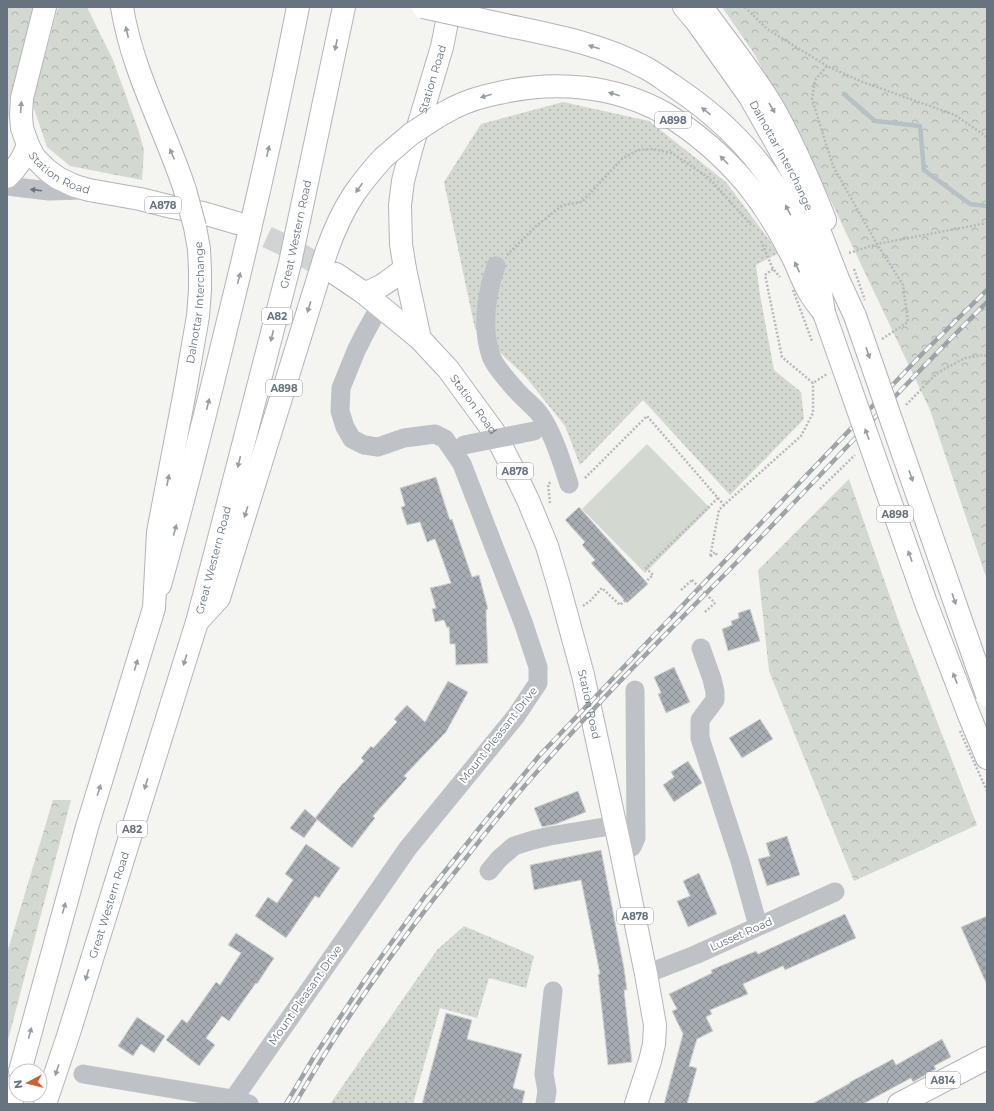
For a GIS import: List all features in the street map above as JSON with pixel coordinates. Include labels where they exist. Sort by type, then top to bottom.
[{"type":"main road","name":"Station Road","points":[[45,7],[22,98],[22,128],[34,157],[47,170],[66,182],[89,190],[140,199],[203,213],[237,223]]},
{"type":"main road","name":"Dalnottar Interchange","points":[[122,7],[136,63],[185,190],[199,249],[199,309],[186,391],[158,532],[154,608]]},
{"type":"main road","points":[[22,1063],[87,827],[154,608],[198,441],[242,267],[298,7]]},
{"type":"main road","name":"Great Western Road","points":[[45,1104],[68,1036],[197,622],[290,263],[344,7]]},
{"type":"main road","name":"A898","points":[[423,7],[560,36],[607,51],[644,67],[686,94],[721,123],[756,161],[783,199],[818,278],[824,313],[926,602],[987,758]]},
{"type":"main road","name":"Station Road","points":[[420,339],[401,244],[400,205],[403,181],[442,47],[450,7]]},
{"type":"main road","name":"Dalnottar Interchange","points":[[684,7],[696,21],[750,97],[793,173],[855,316]]},
{"type":"main road","name":"A898","points":[[702,7],[758,84],[786,131],[804,168],[845,271],[850,286],[855,316],[987,695]]},
{"type":"main road","name":"A898","points":[[197,622],[219,598],[326,253],[333,235],[353,195],[366,177],[383,158],[411,134],[454,108],[490,94],[528,87],[564,85],[600,90],[635,100],[661,112],[697,136],[715,151],[745,183],[776,225],[808,291],[824,313]]},
{"type":"main road","points":[[7,177],[22,159],[28,145]]},
{"type":"main road","points":[[372,299],[374,290],[385,284],[405,269]]},
{"type":"main road","name":"Station Road","points":[[336,274],[372,299],[420,339],[448,369],[494,432],[515,473],[539,526],[558,584],[581,668],[622,851],[656,1025],[650,1061],[636,1104]]},
{"type":"main road","name":"A814","points":[[900,1104],[987,1058]]},
{"type":"street","points":[[7,186],[49,191],[89,190]]},
{"type":"street","points":[[496,266],[489,286],[485,321],[486,337],[492,357],[516,390],[538,412],[541,430],[570,484]]},
{"type":"street","name":"Mount Pleasant Drive","points":[[83,1074],[237,1102],[408,848],[516,716],[538,683],[538,667],[523,622],[462,464],[458,447],[436,434],[404,438],[378,447],[364,445],[352,439],[345,427],[340,411],[341,388],[356,351],[372,299]]},
{"type":"street","points":[[458,447],[541,430]]},
{"type":"street","points":[[701,648],[712,679],[715,700],[700,720],[700,738],[740,861],[758,926]]},
{"type":"street","points":[[622,851],[632,847],[636,838],[635,690]]},
{"type":"street","points":[[489,871],[499,858],[514,846],[550,836],[616,825]]},
{"type":"street","name":"Lusset Road","points":[[646,974],[835,892]]},
{"type":"street","points":[[545,1104],[547,1091],[544,1074],[553,991]]},
{"type":"path","points":[[745,7],[766,29],[827,66],[860,81],[955,115],[987,137]]},
{"type":"path","points":[[827,66],[814,80],[812,99],[833,166],[877,244]]},
{"type":"path","points":[[496,266],[536,226],[563,205],[582,202],[622,159],[638,150],[653,149],[672,154],[709,178],[752,226]]},
{"type":"path","points":[[849,253],[877,244],[987,223]]},
{"type":"path","points":[[760,238],[773,269]]},
{"type":"path","points":[[937,373],[965,358],[984,355],[987,356]]},
{"type":"path","points":[[717,555],[715,552],[710,557],[719,510],[801,436],[813,413],[813,383]]},
{"type":"path","points":[[570,484],[582,481],[648,416],[724,505]]},
{"type":"path","points":[[579,608],[590,601],[602,588],[620,605],[653,575],[646,568],[718,498]]},
{"type":"path","points":[[682,590],[692,580],[715,602],[705,612]]},
{"type":"green space","points":[[7,7],[33,7],[10,98],[7,135]]},
{"type":"green space","points":[[58,7],[87,7],[113,60],[144,150],[142,180],[70,166],[47,147],[32,103]]},
{"type":"green space","points":[[722,7],[987,7],[987,580],[930,410],[831,201],[755,55]]},
{"type":"green space","points":[[563,102],[649,121],[726,182],[779,253],[756,265],[760,295],[774,370],[801,392],[804,419],[730,495],[643,400],[580,465],[565,426],[525,376],[475,329],[444,182],[481,124]]},
{"type":"green space","points":[[647,444],[710,508],[645,573],[582,509]]},
{"type":"green space","points":[[849,479],[901,628],[977,825],[854,881],[769,671],[758,570]]},
{"type":"green space","points":[[53,800],[71,800],[7,1044],[7,953]]},
{"type":"green space","points":[[464,926],[534,956],[526,988],[489,978],[477,1018],[440,1008],[413,1104],[330,1104],[437,950]]},
{"type":"building","points":[[436,477],[450,520],[452,519],[472,577],[479,575],[488,609],[486,610],[488,663],[456,665],[455,644],[450,644],[449,627],[447,628],[444,620],[435,622],[432,609],[436,608],[430,588],[451,583],[435,539],[427,542],[420,522],[407,525],[401,507],[405,506],[400,488]]},
{"type":"building","points":[[579,507],[648,584],[627,603],[591,563],[595,560],[582,545],[585,542],[565,520]]},
{"type":"building","points":[[750,609],[760,641],[728,651],[722,629],[732,625],[731,621],[739,618],[738,613]]},
{"type":"building","points":[[674,667],[690,702],[666,713],[658,694],[661,693],[654,677]]},
{"type":"building","points":[[448,681],[468,692],[446,732],[404,776],[407,778],[373,816],[375,818],[352,848],[315,818],[343,783],[364,761],[361,758],[371,746],[373,748],[397,722],[394,719],[407,705],[425,722]]},
{"type":"building","points":[[760,719],[773,739],[742,758],[729,738]]},
{"type":"building","points":[[688,761],[702,783],[674,802],[663,785],[674,777],[671,772]]},
{"type":"building","points":[[578,791],[586,812],[556,824],[542,827],[534,808]]},
{"type":"building","points":[[305,809],[317,820],[304,838],[290,828]]},
{"type":"building","points":[[787,836],[800,875],[767,886],[758,859],[770,856],[766,843]]},
{"type":"building","points":[[306,844],[340,868],[319,898],[315,896],[286,938],[255,916],[268,897],[277,903],[293,880],[285,874]]},
{"type":"building","points":[[601,850],[624,968],[627,990],[624,990],[632,1062],[608,1065],[598,974],[600,974],[581,880],[534,890],[530,865]]},
{"type":"building","points":[[699,873],[717,914],[688,927],[677,901],[690,896],[683,881]]},
{"type":"building","points":[[845,914],[856,938],[785,970],[783,966],[743,984],[748,994],[710,1010],[712,1014],[706,1017],[713,1031],[697,1039],[689,1066],[697,1068],[687,1104],[664,1104],[683,1034],[672,1011],[677,1009],[669,994],[712,973],[711,970],[756,951],[758,954]]},
{"type":"building","points":[[987,916],[987,985],[961,927]]},
{"type":"building","points":[[236,933],[274,958],[257,984],[256,983],[229,1021],[222,1016],[206,1038],[215,1045],[199,1066],[166,1040],[182,1019],[187,1023],[216,982],[220,985],[241,953],[228,945]]},
{"type":"building","points":[[446,1013],[472,1020],[467,1039],[522,1054],[513,1088],[525,1091],[522,1104],[422,1104]]},
{"type":"building","points":[[137,1017],[165,1036],[154,1053],[141,1044],[133,1056],[118,1046]]},
{"type":"building","points":[[942,1039],[951,1057],[934,1066],[936,1069],[913,1082],[911,1078],[863,1104],[812,1104],[893,1059],[896,1065]]},
{"type":"waterway","points":[[844,94],[875,121],[920,126],[924,170],[970,204],[987,206]]},
{"type":"tunnel","points":[[237,223],[280,243],[336,274]]},
{"type":"railway","points":[[286,1104],[315,1055],[368,975],[425,896],[539,756],[923,353],[987,290]]},
{"type":"railway","points":[[295,1104],[332,1042],[372,982],[437,895],[522,789],[616,686],[987,302]]}]
